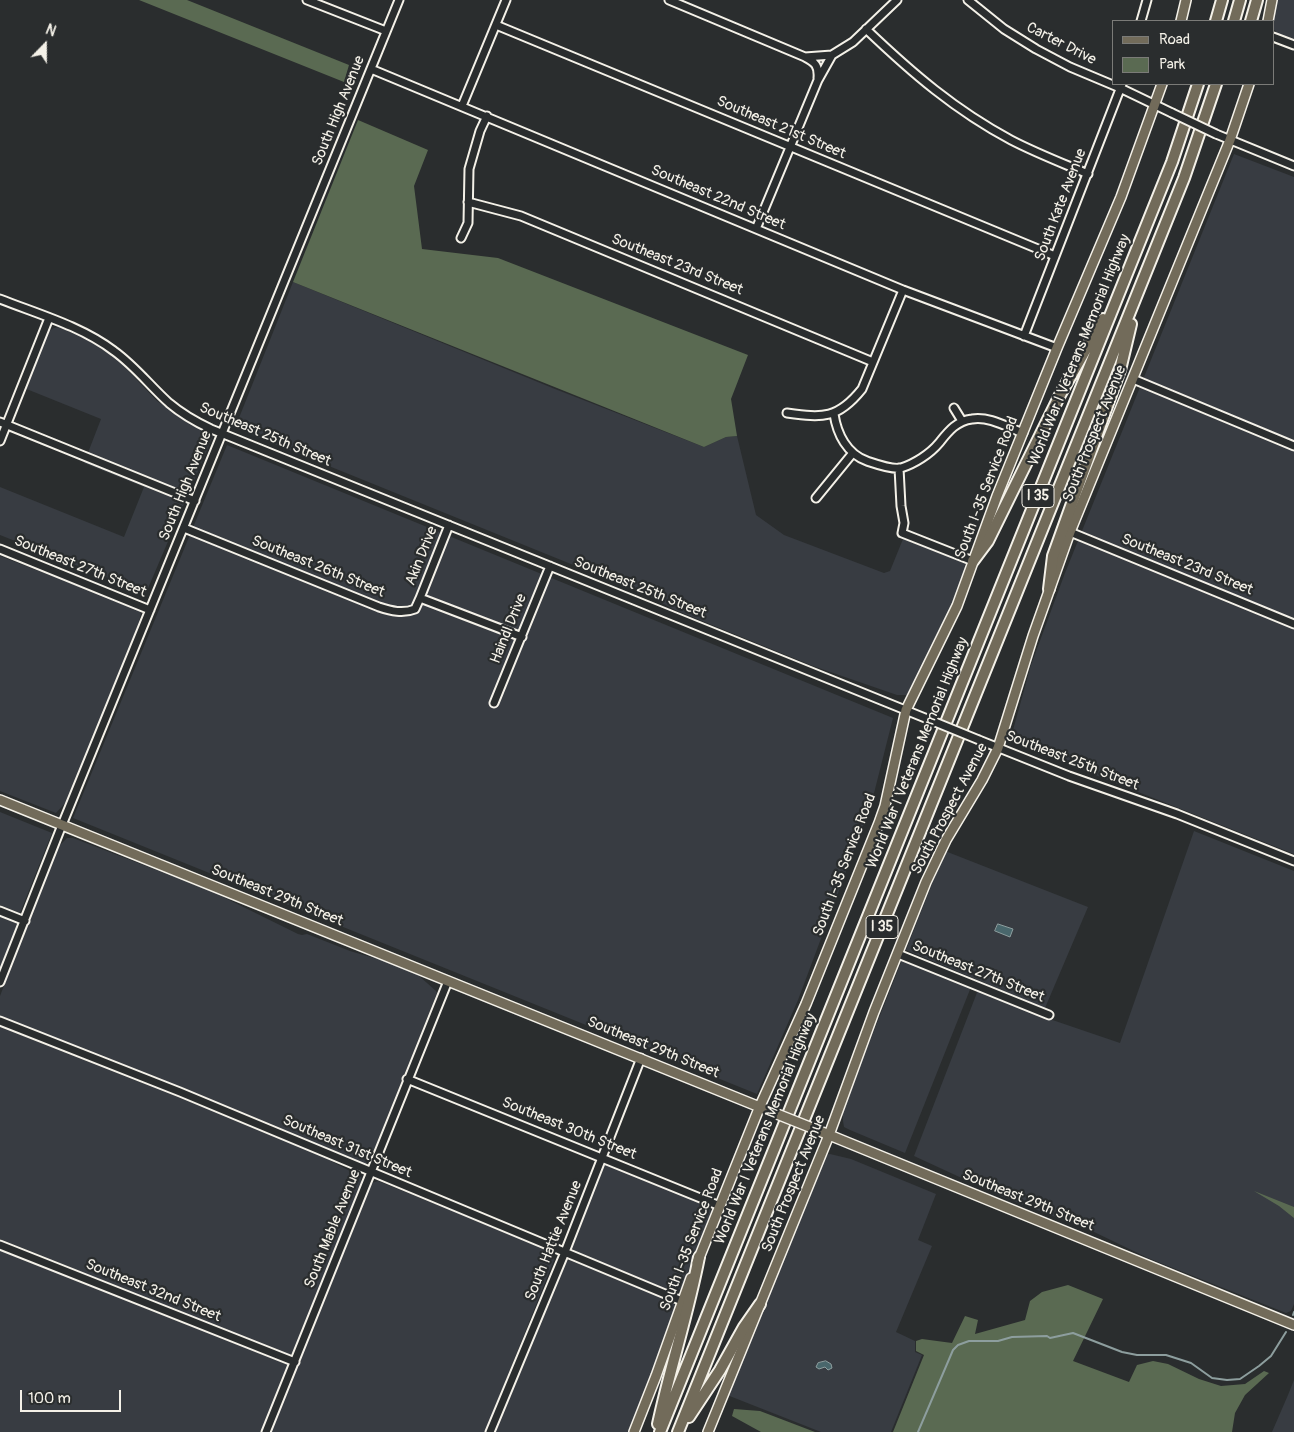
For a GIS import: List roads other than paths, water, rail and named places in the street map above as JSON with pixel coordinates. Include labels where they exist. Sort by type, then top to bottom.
[{"type":"highway","points":[[1216,20],[1222,0]]},
{"type":"highway","points":[[1234,20],[1240,0]]},
{"type":"highway","points":[[1251,20],[1257,0]]},
{"type":"highway","name":"World War I Veterans Memorial Highway","points":[[660,1432],[1172,162],[1198,85]]},
{"type":"highway","name":"I 35","points":[[678,1432],[1184,178],[1216,85]]},
{"type":"highway","points":[[1206,113],[1220,85]]},
{"type":"highway","points":[[973,561],[988,541],[1061,393],[1123,283]]},
{"type":"highway","points":[[1049,589],[1056,545],[1120,370],[1138,292]]},
{"type":"highway","points":[[656,1432],[668,1380],[690,1303],[699,1258]]},
{"type":"highway","points":[[678,1432],[720,1370],[744,1327],[760,1304]]},
{"type":"main road","points":[[1181,20],[1186,0]]},
{"type":"main road","points":[[1268,20],[1272,0]]},
{"type":"main road","name":"South I-35 Service Road","points":[[634,1432],[682,1301],[760,1106],[806,1004],[879,823],[885,806],[906,710],[957,606],[1057,348],[1121,197],[1162,85]]},
{"type":"main road","name":"South Prospect Avenue","points":[[708,1432],[829,1135],[874,1012],[937,858],[982,780],[998,748],[1049,589],[1070,532],[1230,140],[1249,85]]},
{"type":"main road","name":"Southeast 29th Street","points":[[0,800],[760,1106],[1294,1325]]},
{"type":"street","points":[[307,0],[386,31]]},
{"type":"street","name":"South High Avenue","points":[[0,982],[62,825],[399,0]]},
{"type":"street","points":[[462,106],[506,0]]},
{"type":"street","points":[[669,0],[805,57],[816,64],[818,80]]},
{"type":"street","points":[[756,229],[818,80],[832,56],[853,42],[897,0]]},
{"type":"street","name":"Carter Drive","points":[[968,0],[1004,29],[1036,49],[1070,67],[1112,83]]},
{"type":"street","points":[[1141,20],[1146,0]]},
{"type":"street","name":"Southeast 21st Street","points":[[496,25],[1055,256]]},
{"type":"street","points":[[866,29],[943,98],[969,115],[1012,141],[1088,174]]},
{"type":"street","points":[[1274,37],[1294,45]]},
{"type":"street","points":[[805,57],[832,56]]},
{"type":"street","name":"Southeast 22nd Street","points":[[371,69],[902,290],[1057,348]]},
{"type":"street","name":"Carter Drive","points":[[1121,86],[1155,105],[1216,134],[1294,166]]},
{"type":"street","name":"South Kate Avenue","points":[[1024,336],[1121,86]]},
{"type":"street","points":[[461,238],[468,223],[469,169],[480,131],[487,116]]},
{"type":"street","name":"Southeast 23rd Street","points":[[468,202],[521,216],[873,362]]},
{"type":"street","points":[[787,413],[817,416],[834,414],[852,401],[862,389],[902,290]]},
{"type":"street","name":"Southeast 25th Street","points":[[0,299],[83,332],[110,348],[134,367],[177,410],[197,422],[222,433],[1068,776],[1177,814],[1294,861]]},
{"type":"street","points":[[0,441],[3,423],[49,318]]},
{"type":"street","points":[[1133,379],[1294,446]]},
{"type":"street","points":[[954,408],[962,421]]},
{"type":"street","points":[[834,414],[836,428],[852,454],[872,463],[899,468],[927,454],[954,426],[962,421],[980,418],[992,420],[1023,433]]},
{"type":"street","points":[[3,423],[195,501]]},
{"type":"street","points":[[816,498],[852,454]]},
{"type":"street","points":[[899,468],[904,523],[902,533],[973,561]]},
{"type":"street","name":"Akin Drive","points":[[420,598],[449,525]]},
{"type":"street","name":"Southeast 26th Street","points":[[184,528],[392,611],[407,612],[415,609],[420,598]]},
{"type":"street","name":"Southeast 23rd Street","points":[[1070,532],[1294,624]]},
{"type":"street","name":"Southeast 27th Street","points":[[0,549],[150,610]]},
{"type":"street","name":"Haindl Drive","points":[[494,702],[550,566]]},
{"type":"street","points":[[420,598],[522,637]]},
{"type":"street","points":[[0,911],[25,921]]},
{"type":"street","name":"Southeast 27th Street","points":[[898,954],[1048,1015]]},
{"type":"street","name":"South Mable Avenue","points":[[266,1432],[448,981]]},
{"type":"street","name":"Southeast 31st Street","points":[[0,1021],[180,1092],[682,1301]]},
{"type":"street","name":"South Hattie Avenue","points":[[490,1432],[565,1252],[641,1058]]},
{"type":"street","name":"Southeast 30th Street","points":[[407,1079],[720,1206]]},
{"type":"street","name":"Southeast 32nd Street","points":[[0,1245],[295,1362]]},
{"type":"water","points":[[998,924],[1013,929],[1010,937],[995,931]]},
{"type":"water","points":[[826,1361],[831,1364],[832,1368],[828,1370],[825,1367],[819,1369],[816,1367],[818,1363]]},
{"type":"waterway","points":[[918,1432],[953,1350],[958,1345],[969,1341],[998,1341],[1012,1337],[1047,1336],[1050,1338],[1073,1333],[1122,1352],[1137,1355],[1166,1355],[1191,1363],[1212,1378],[1227,1380],[1240,1379],[1259,1366],[1271,1356],[1286,1332]]}]
